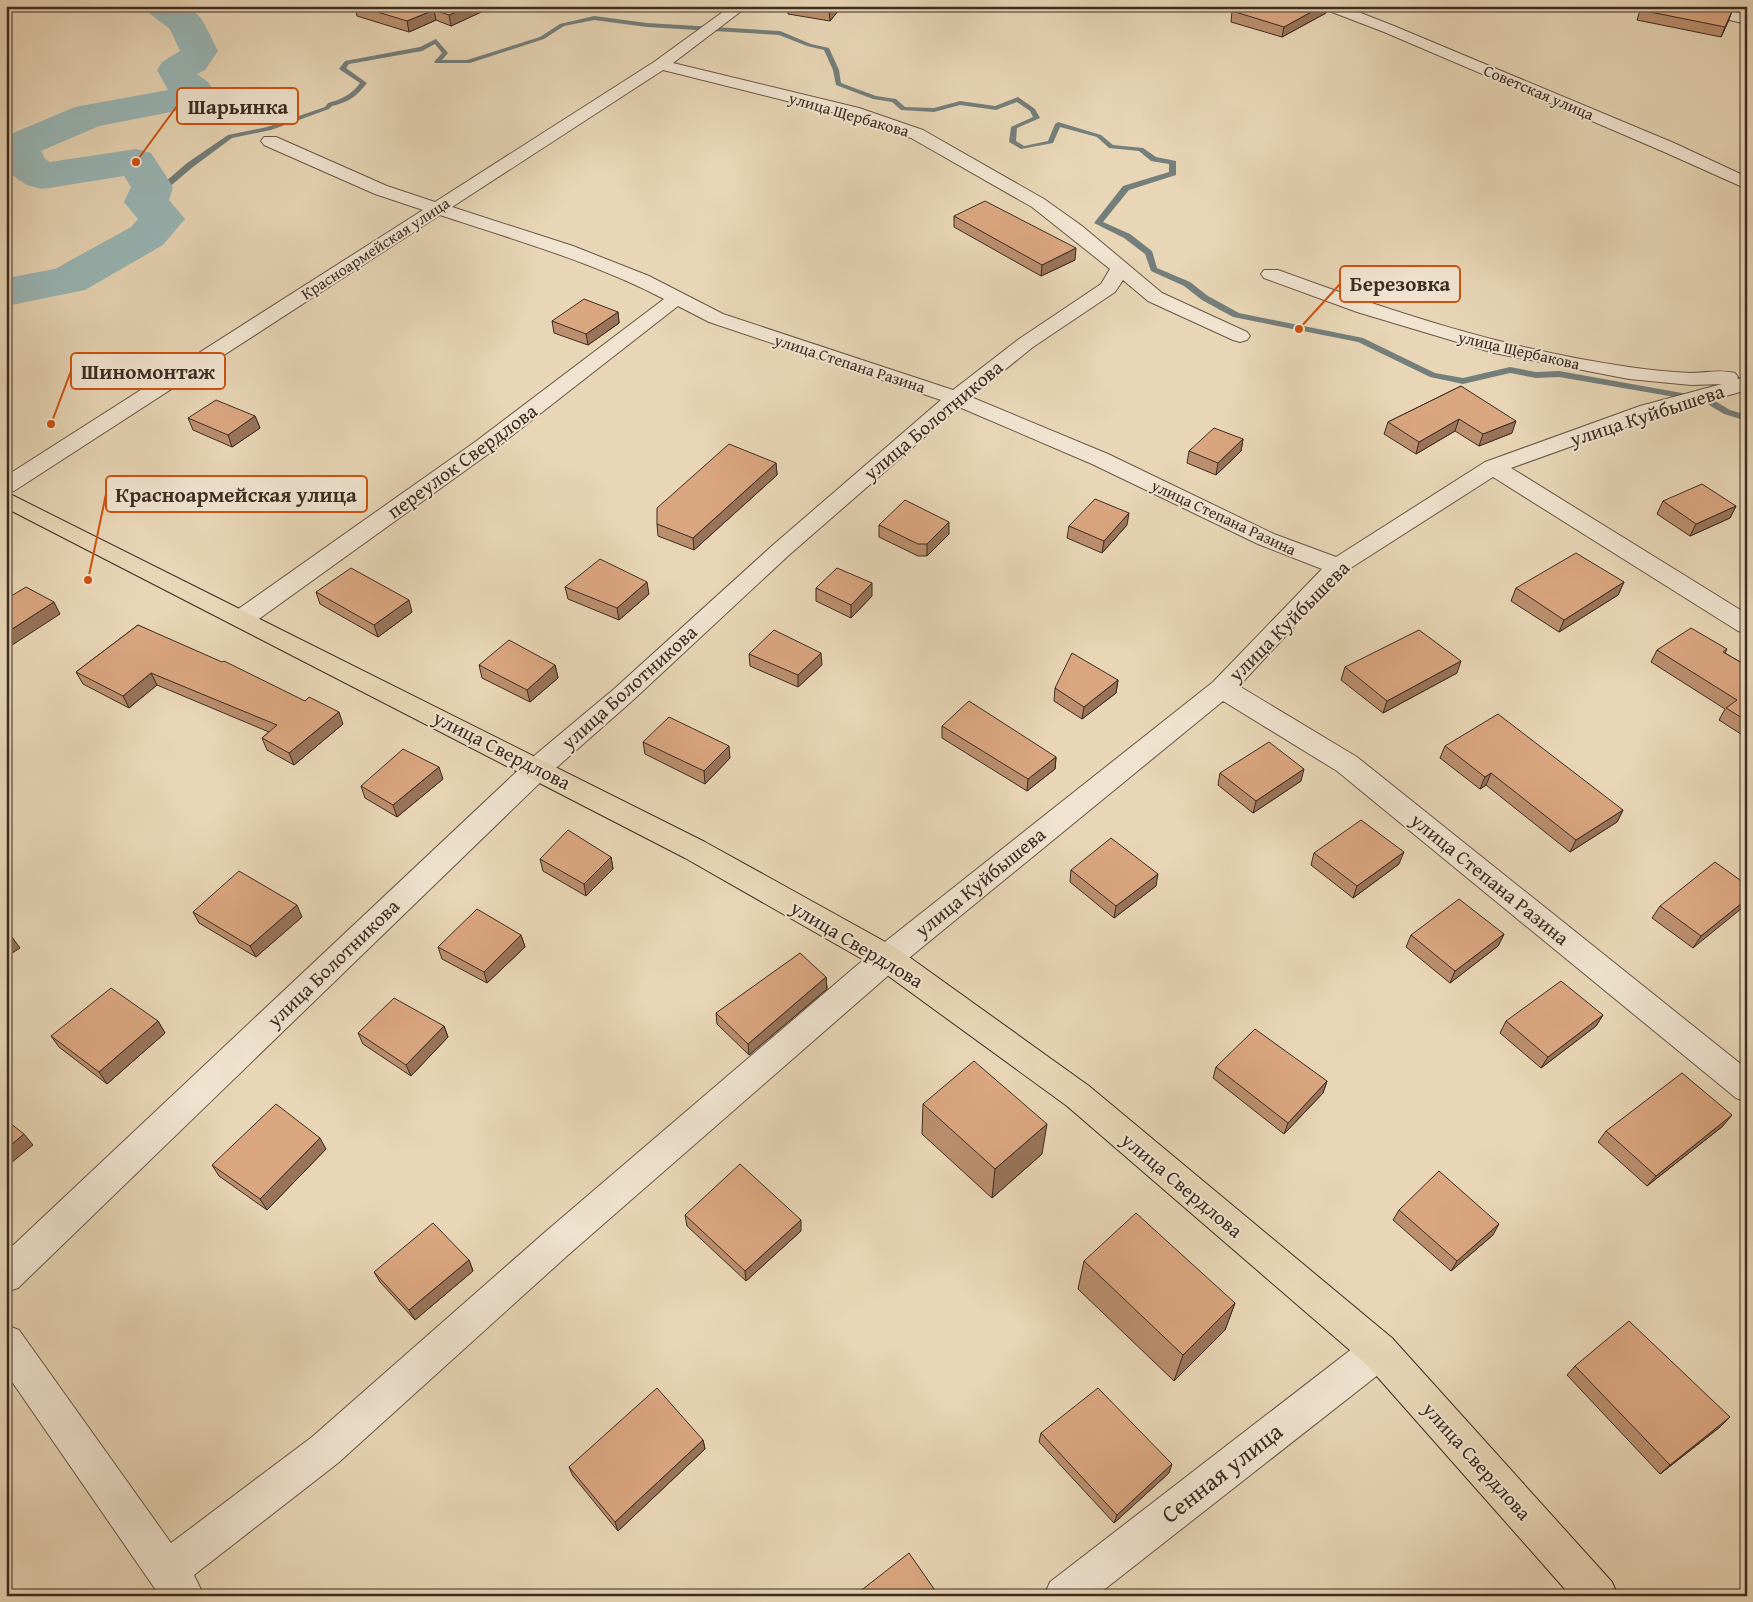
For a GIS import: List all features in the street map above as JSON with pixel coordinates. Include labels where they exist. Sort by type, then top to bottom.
[{"type":"main road","name":"улица Свердлова","points":[[6,499],[538,768],[695,850],[887,958],[1078,1096],[1379,1351],[1598,1596]]},
{"type":"street","name":"Красноармейская улица","points":[[6,486],[660,65],[741,6]]},
{"type":"street","name":"Советская улица","points":[[1329,6],[1389,29],[1659,143],[1747,184]]},
{"type":"street","points":[[1686,6],[1747,20]]},
{"type":"street","name":"улица Щербакова","points":[[660,65],[853,112],[917,134],[1038,203],[1075,230],[1155,297],[1240,336]]},
{"type":"street","name":"улица Степана Разина","points":[[270,141],[381,190],[566,250],[642,280],[716,318],[956,398],[1100,459],[1266,538],[1338,566]]},
{"type":"street","name":"улица Болотникова","points":[[6,1276],[538,768],[623,695],[781,550],[956,398],[1026,344],[1108,288],[1120,268]]},
{"type":"street","name":"улица Щербакова","points":[[1271,274],[1364,308],[1494,347],[1629,373],[1691,379],[1747,376]]},
{"type":"street","name":"переулок Свердлова","points":[[243,618],[483,447],[677,298]]},
{"type":"street","name":"улица Куйбышева","points":[[176,1584],[556,1244],[887,958],[1222,688],[1338,566],[1494,467],[1648,411],[1747,383]]},
{"type":"street","points":[[1494,467],[1747,625]]},
{"type":"street","name":"улица Степана Разина","points":[[1222,688],[1347,764],[1747,1088]]},
{"type":"street","points":[[6,1342],[176,1584]]},
{"type":"street","name":"Сенная улица","points":[[1064,1596],[1379,1351]]},
{"type":"building","points":[[358,6],[469,6],[449,15],[434,10],[407,21]]},
{"type":"building","points":[[804,6],[833,6],[829,10]]},
{"type":"building","points":[[1236,6],[1322,6],[1284,27],[1232,11]]},
{"type":"building","points":[[1643,6],[1710,6],[1732,11],[1725,27],[1640,10]]},
{"type":"building","points":[[985,201],[1076,248],[1042,265],[954,216]]},
{"type":"building","points":[[584,299],[618,312],[586,334],[552,321]]},
{"type":"building","points":[[1461,386],[1516,421],[1483,434],[1459,419],[1419,442],[1388,422]]},
{"type":"building","points":[[216,400],[255,416],[228,435],[188,418]]},
{"type":"building","points":[[1214,428],[1243,439],[1218,463],[1189,451]]},
{"type":"building","points":[[729,444],[776,463],[693,538],[657,524],[657,508]]},
{"type":"building","points":[[1702,484],[1736,506],[1696,524],[1663,501]]},
{"type":"building","points":[[1095,499],[1129,513],[1104,541],[1069,526]]},
{"type":"building","points":[[905,500],[949,522],[927,544],[918,544],[879,525]]},
{"type":"building","points":[[1576,553],[1624,582],[1564,620],[1516,588]]},
{"type":"building","points":[[600,559],[647,582],[617,608],[565,587]]},
{"type":"building","points":[[351,568],[409,600],[374,625],[316,592]]},
{"type":"building","points":[[837,568],[872,583],[851,605],[816,588]]},
{"type":"building","points":[[26,587],[54,602],[6,633],[6,597],[8,598]]},
{"type":"building","points":[[138,625],[222,662],[224,661],[305,701],[309,697],[339,712],[289,753],[262,738],[277,725],[151,673],[123,696],[76,672]]},
{"type":"building","points":[[1691,628],[1727,649],[1723,652],[1747,666],[1747,721],[1726,708],[1737,700],[1657,650]]},
{"type":"building","points":[[774,630],[821,653],[798,675],[749,654]]},
{"type":"building","points":[[1419,630],[1461,661],[1387,701],[1345,667]]},
{"type":"building","points":[[509,640],[555,665],[527,690],[479,665]]},
{"type":"building","points":[[1072,653],[1118,680],[1084,707],[1055,688]]},
{"type":"building","points":[[969,701],[1056,757],[1028,779],[942,726]]},
{"type":"building","points":[[1498,714],[1623,810],[1576,840],[1491,773],[1485,777],[1445,746]]},
{"type":"building","points":[[669,717],[729,746],[704,771],[643,742]]},
{"type":"building","points":[[1269,742],[1304,769],[1256,801],[1220,773]]},
{"type":"building","points":[[403,749],[439,767],[393,805],[361,786]]},
{"type":"building","points":[[1361,820],[1404,852],[1357,886],[1314,853]]},
{"type":"building","points":[[568,830],[611,857],[584,884],[540,859]]},
{"type":"building","points":[[1111,838],[1158,874],[1116,906],[1071,870]]},
{"type":"building","points":[[1715,862],[1747,885],[1747,899],[1701,936],[1660,906]]},
{"type":"building","points":[[239,871],[297,905],[250,946],[193,912]]},
{"type":"building","points":[[1459,899],[1504,934],[1455,971],[1411,935]]},
{"type":"building","points":[[477,909],[521,935],[484,972],[438,947]]},
{"type":"building","points":[[6,932],[12,937],[6,940]]},
{"type":"building","points":[[800,953],[826,977],[748,1044],[716,1013]]},
{"type":"building","points":[[1561,981],[1603,1015],[1548,1057],[1506,1021]]},
{"type":"building","points":[[111,988],[158,1021],[99,1072],[51,1036]]},
{"type":"building","points":[[394,998],[444,1026],[406,1065],[358,1033]]},
{"type":"building","points":[[1255,1029],[1327,1081],[1288,1123],[1216,1067]]},
{"type":"building","points":[[974,1061],[1047,1124],[995,1169],[923,1104]]},
{"type":"building","points":[[1682,1073],[1732,1115],[1656,1176],[1606,1131]]},
{"type":"building","points":[[276,1104],[320,1138],[260,1199],[212,1165]]},
{"type":"building","points":[[6,1120],[24,1134],[6,1149]]},
{"type":"building","points":[[740,1164],[801,1220],[745,1271],[685,1215]]},
{"type":"building","points":[[1439,1171],[1499,1224],[1457,1261],[1399,1210]]},
{"type":"building","points":[[1136,1213],[1235,1303],[1183,1355],[1084,1261]]},
{"type":"building","points":[[433,1223],[469,1260],[409,1310],[374,1272]]},
{"type":"building","points":[[1629,1321],[1730,1417],[1670,1465],[1575,1366]]},
{"type":"building","points":[[657,1388],[703,1440],[615,1522],[569,1467]]},
{"type":"building","points":[[1098,1388],[1172,1464],[1117,1515],[1041,1433]]},
{"type":"building","points":[[909,1553],[939,1596],[854,1596]]},
{"type":"waterway","points":[[6,292],[69,280],[147,236],[163,219],[146,202],[152,187],[136,162],[42,176],[27,166],[18,146],[89,116],[188,98],[194,90],[181,81],[176,70],[192,62],[199,51],[186,23],[163,6]]},
{"type":"waterway","points":[[146,202],[190,165],[230,136],[269,129],[327,108],[330,104],[345,101],[357,92],[364,83],[342,69],[347,62],[422,49],[436,41],[445,53],[437,62],[468,62],[542,38],[562,25],[594,18],[647,25],[780,33],[809,45],[827,49],[836,70],[838,84],[875,98],[894,100],[903,109],[934,110],[960,103],[996,108],[1018,99],[1033,110],[1037,118],[1014,127],[1012,142],[1023,148],[1051,142],[1058,124],[1099,136],[1111,147],[1141,149],[1154,159],[1173,163],[1173,173],[1126,188],[1098,223],[1127,236],[1149,253],[1154,269],[1187,284],[1205,298],[1236,315],[1360,340],[1433,375],[1463,381],[1510,370],[1536,375],[1559,374],[1707,400],[1727,412],[1747,418]]},
{"type":"place","name":"Шарьинка","points":[[136,162]]},
{"type":"place","name":"Березовка","points":[[1299,329]]},
{"type":"place","name":"Шиномонтаж","points":[[51,424]]},
{"type":"place","name":"Красноармейская улица","points":[[88,580]]}]
